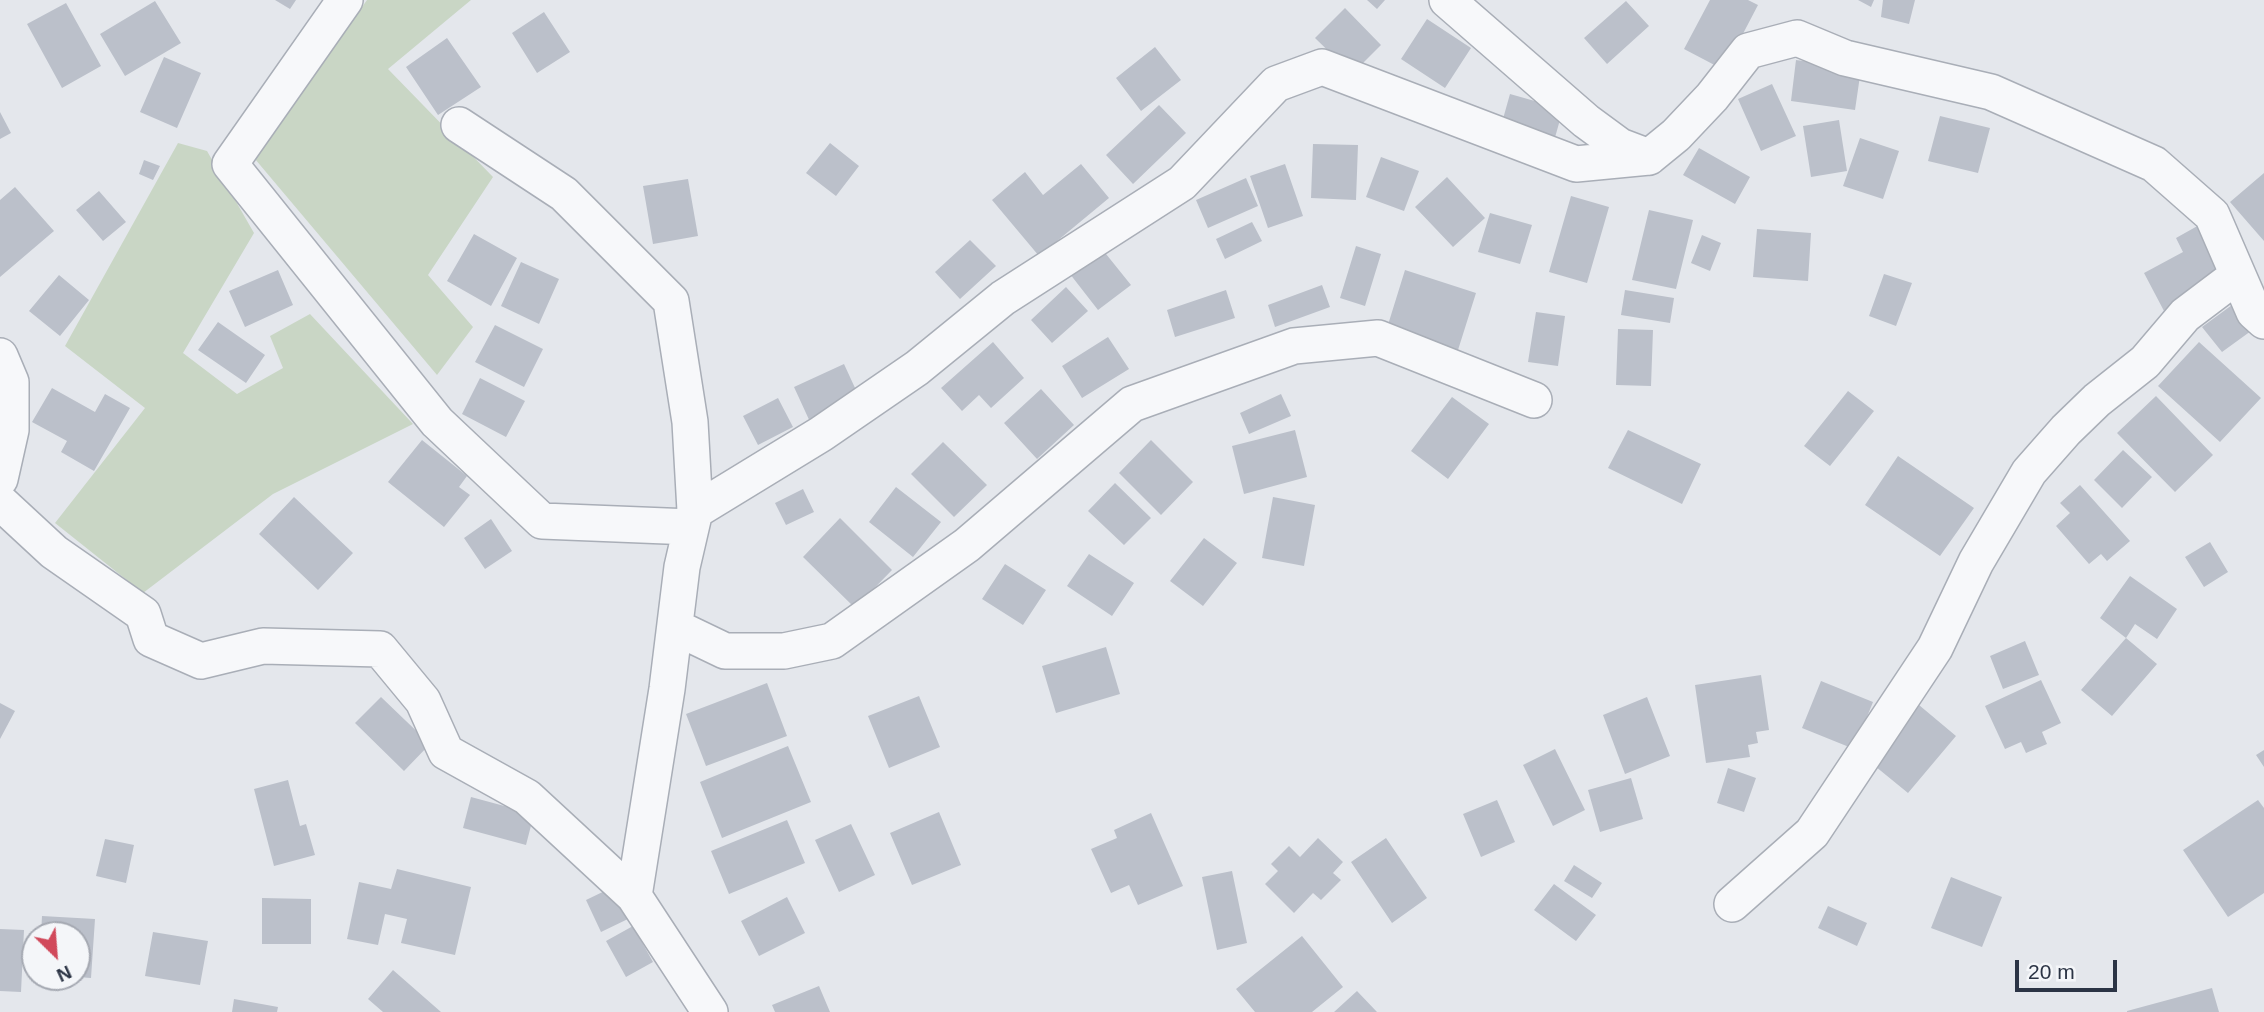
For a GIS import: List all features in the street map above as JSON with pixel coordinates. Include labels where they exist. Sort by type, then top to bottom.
[{"type":"street","points":[[345,0],[230,164],[437,422],[542,521],[693,519],[917,368],[1003,298],[1182,183],[1276,84],[1322,67],[1576,164],[1649,157],[1676,135],[1712,97],[1748,51],[1797,37],[1845,58],[1991,92],[2154,164],[2212,215],[2255,312],[2264,321]]},
{"type":"street","points":[[1447,0],[1586,121],[1620,146],[1649,157]]},
{"type":"street","points":[[459,125],[564,194],[671,301],[690,422],[693,519],[682,567],[634,896]]},
{"type":"street","points":[[1732,904],[1812,833],[1934,648],[1976,562],[2029,472],[2096,400],[2146,362],[2185,315],[2238,275]]},
{"type":"street","points":[[675,626],[725,651],[784,651],[832,641],[967,545],[1132,404],[1294,346],[1378,338],[1534,400]]},
{"type":"street","points":[[0,356],[11,382],[11,430],[0,479]]},
{"type":"street","points":[[0,502],[54,552],[143,614],[151,639],[201,661],[263,646],[380,649],[423,701],[446,752],[527,797],[634,896],[710,1012]]},
{"type":"green space","points":[[367,0],[471,0],[388,69],[493,177],[428,275],[473,327],[437,375],[255,159]]},
{"type":"green space","points":[[178,143],[207,151],[254,233],[183,353],[237,394],[283,368],[270,336],[310,314],[413,424],[273,494],[143,593],[55,523],[145,408],[65,346]]},
{"type":"building","points":[[275,0],[296,0],[290,9]]},
{"type":"building","points":[[1367,0],[1385,0],[1377,9]]},
{"type":"building","points":[[1710,0],[1748,0],[1758,5],[1724,70],[1684,49]]},
{"type":"building","points":[[1858,0],[1874,0],[1871,7]]},
{"type":"building","points":[[1883,0],[1915,0],[1909,24],[1881,17]]},
{"type":"building","points":[[155,1],[181,43],[125,76],[100,34]]},
{"type":"building","points":[[1626,1],[1649,26],[1607,64],[1584,38]]},
{"type":"building","points":[[66,3],[101,66],[62,88],[27,24]]},
{"type":"building","points":[[1345,8],[1381,45],[1352,74],[1315,38]]},
{"type":"building","points":[[544,12],[570,52],[537,73],[512,33]]},
{"type":"building","points":[[1427,19],[1471,48],[1445,88],[1401,59]]},
{"type":"building","points":[[447,38],[481,87],[438,115],[406,67]]},
{"type":"building","points":[[1155,47],[1181,80],[1141,111],[1116,78]]},
{"type":"building","points":[[164,57],[201,73],[177,128],[140,112]]},
{"type":"building","points":[[1796,60],[1861,69],[1855,110],[1791,101]]},
{"type":"building","points":[[1772,84],[1796,136],[1761,151],[1738,99]]},
{"type":"building","points":[[1510,94],[1563,109],[1554,141],[1501,126]]},
{"type":"building","points":[[1159,105],[1186,133],[1133,184],[1106,155]]},
{"type":"building","points":[[0,112],[11,133],[0,139]]},
{"type":"building","points":[[1940,116],[1990,128],[1978,173],[1928,161]]},
{"type":"building","points":[[1839,120],[1847,171],[1811,177],[1803,126]]},
{"type":"building","points":[[1860,138],[1899,151],[1883,199],[1843,186]]},
{"type":"building","points":[[830,143],[859,166],[836,196],[806,173]]},
{"type":"building","points":[[1313,144],[1358,145],[1356,200],[1311,198]]},
{"type":"building","points":[[1699,148],[1750,177],[1735,204],[1683,175]]},
{"type":"building","points":[[1381,157],[1419,171],[1404,211],[1366,197]]},
{"type":"building","points":[[144,160],[160,166],[153,180],[139,174]]},
{"type":"building","points":[[1081,164],[1109,198],[1039,256],[992,200],[1025,172],[1043,195]]},
{"type":"building","points":[[1285,164],[1303,216],[1268,228],[1250,176]]},
{"type":"building","points":[[2264,173],[2264,241],[2230,202]]},
{"type":"building","points":[[1447,177],[1485,218],[1453,247],[1415,207]]},
{"type":"building","points":[[1246,178],[1258,206],[1208,228],[1196,200]]},
{"type":"building","points":[[688,179],[698,236],[653,244],[643,186]]},
{"type":"building","points":[[15,187],[54,231],[0,277],[0,200]]},
{"type":"building","points":[[99,191],[126,222],[103,241],[76,210]]},
{"type":"building","points":[[1571,196],[1609,207],[1587,283],[1549,272]]},
{"type":"building","points":[[1649,210],[1693,220],[1676,289],[1632,280]]},
{"type":"building","points":[[1490,213],[1532,225],[1520,264],[1478,252]]},
{"type":"building","points":[[1252,222],[1262,241],[1225,259],[1216,239]]},
{"type":"building","points":[[2201,224],[2228,276],[2164,311],[2144,273],[2183,252],[2176,238]]},
{"type":"building","points":[[1757,229],[1811,233],[1808,281],[1753,277]]},
{"type":"building","points":[[474,234],[517,258],[491,306],[447,281]]},
{"type":"building","points":[[1702,235],[1721,243],[1710,271],[1691,263]]},
{"type":"building","points":[[970,240],[996,266],[960,299],[935,272]]},
{"type":"building","points":[[1356,246],[1381,254],[1365,306],[1340,298]]},
{"type":"building","points":[[1102,249],[1131,285],[1098,310],[1070,274]]},
{"type":"building","points":[[521,262],[559,279],[539,324],[501,306]]},
{"type":"building","points":[[278,270],[293,305],[245,327],[229,291]]},
{"type":"building","points":[[1405,270],[1476,293],[1458,350],[1387,328]]},
{"type":"building","points":[[1884,274],[1912,283],[1896,326],[1869,316]]},
{"type":"building","points":[[59,275],[89,300],[60,336],[29,311]]},
{"type":"building","points":[[1322,285],[1330,307],[1275,327],[1268,305]]},
{"type":"building","points":[[1066,287],[1088,311],[1052,343],[1031,320]]},
{"type":"building","points":[[1226,290],[1235,318],[1175,337],[1167,310]]},
{"type":"building","points":[[1625,290],[1674,298],[1670,323],[1621,315]]},
{"type":"building","points":[[2232,305],[2251,331],[2222,352],[2202,327]]},
{"type":"building","points":[[1536,312],[1565,316],[1558,366],[1528,362]]},
{"type":"building","points":[[218,322],[265,355],[246,383],[198,350]]},
{"type":"building","points":[[495,325],[543,349],[524,387],[475,362]]},
{"type":"building","points":[[1618,329],[1653,330],[1651,386],[1616,385]]},
{"type":"building","points":[[1108,337],[1129,369],[1082,398],[1062,366]]},
{"type":"building","points":[[993,342],[1024,378],[991,408],[979,395],[962,411],[941,388]]},
{"type":"building","points":[[2199,342],[2261,398],[2220,442],[2158,386]]},
{"type":"building","points":[[844,364],[861,401],[811,424],[794,387]]},
{"type":"building","points":[[480,378],[525,401],[506,437],[462,414]]},
{"type":"building","points":[[52,388],[95,412],[105,394],[130,408],[94,471],[61,452],[67,441],[32,422]]},
{"type":"building","points":[[1041,389],[1074,425],[1037,459],[1004,423]]},
{"type":"building","points":[[1848,391],[1874,411],[1830,466],[1804,446]]},
{"type":"building","points":[[1281,394],[1291,416],[1249,434],[1240,413]]},
{"type":"building","points":[[2156,396],[2213,455],[2175,492],[2117,433]]},
{"type":"building","points":[[1452,397],[1489,424],[1448,479],[1411,451]]},
{"type":"building","points":[[778,398],[793,427],[758,445],[743,416]]},
{"type":"building","points":[[1295,430],[1307,477],[1244,494],[1232,446]]},
{"type":"building","points":[[1628,430],[1701,464],[1682,504],[1608,468]]},
{"type":"building","points":[[422,440],[467,476],[459,487],[470,495],[444,527],[388,482]]},
{"type":"building","points":[[1151,440],[1193,482],[1161,515],[1119,473]]},
{"type":"building","points":[[943,442],[987,485],[954,517],[911,474]]},
{"type":"building","points":[[2123,450],[2152,477],[2122,508],[2094,480]]},
{"type":"building","points":[[1898,456],[1974,508],[1940,556],[1865,505]]},
{"type":"building","points":[[1115,483],[1151,518],[1124,545],[1088,511]]},
{"type":"building","points":[[2080,485],[2130,541],[2107,561],[2101,554],[2089,564],[2056,526],[2070,513],[2060,503]]},
{"type":"building","points":[[896,487],[941,522],[913,557],[869,522]]},
{"type":"building","points":[[803,489],[814,512],[786,525],[775,503]]},
{"type":"building","points":[[294,497],[353,553],[318,590],[259,534]]},
{"type":"building","points":[[1273,497],[1315,505],[1304,566],[1262,558]]},
{"type":"building","points":[[840,518],[892,570],[855,608],[803,557]]},
{"type":"building","points":[[491,519],[512,551],[485,569],[464,538]]},
{"type":"building","points":[[1204,538],[1237,563],[1203,606],[1170,581]]},
{"type":"building","points":[[2210,542],[2228,572],[2204,587],[2185,557]]},
{"type":"building","points":[[1089,554],[1134,583],[1112,616],[1067,586]]},
{"type":"building","points":[[1005,564],[1046,590],[1023,625],[982,599]]},
{"type":"building","points":[[2130,576],[2177,609],[2157,639],[2135,624],[2126,638],[2100,618]]},
{"type":"building","points":[[2126,638],[2157,664],[2112,716],[2081,690]]},
{"type":"building","points":[[2025,641],[2039,675],[2003,689],[1990,656]]},
{"type":"building","points":[[1106,647],[1120,694],[1056,713],[1042,666]]},
{"type":"building","points":[[1761,675],[1769,730],[1756,732],[1758,743],[1748,745],[1750,757],[1706,763],[1695,685]]},
{"type":"building","points":[[2041,680],[2061,723],[2042,732],[2047,744],[2026,753],[2021,742],[2005,749],[1985,706]]},
{"type":"building","points":[[1821,681],[1873,702],[1854,749],[1802,728]]},
{"type":"building","points":[[767,683],[787,736],[706,766],[686,714]]},
{"type":"building","points":[[919,696],[940,747],[889,768],[868,716]]},
{"type":"building","points":[[381,697],[430,744],[404,771],[355,723]]},
{"type":"building","points":[[1647,697],[1670,756],[1625,774],[1603,715]]},
{"type":"building","points":[[0,703],[15,711],[0,739]]},
{"type":"building","points":[[1919,705],[1956,736],[1908,793],[1870,762]]},
{"type":"building","points":[[788,746],[811,802],[722,838],[700,782]]},
{"type":"building","points":[[1555,749],[1585,810],[1553,826],[1523,765]]},
{"type":"building","points":[[2264,750],[2264,767],[2256,755]]},
{"type":"building","points":[[1728,768],[1756,778],[1744,812],[1717,803]]},
{"type":"building","points":[[1631,778],[1643,819],[1600,832],[1588,790]]},
{"type":"building","points":[[288,780],[300,826],[306,824],[315,855],[274,866],[254,789]]},
{"type":"building","points":[[471,797],[534,814],[526,845],[463,828]]},
{"type":"building","points":[[1497,800],[1515,842],[1481,857],[1463,814]]},
{"type":"building","points":[[2258,800],[2264,808],[2264,893],[2228,917],[2183,850]]},
{"type":"building","points":[[939,812],[961,865],[912,885],[890,833]]},
{"type":"building","points":[[1151,813],[1183,886],[1138,905],[1129,885],[1111,893],[1091,849],[1117,838],[1114,830]]},
{"type":"building","points":[[787,820],[805,863],[729,894],[711,851]]},
{"type":"building","points":[[851,824],[875,875],[839,892],[815,840]]},
{"type":"building","points":[[1318,838],[1343,862],[1333,873],[1341,880],[1321,900],[1313,893],[1294,913],[1265,884],[1278,871],[1271,864],[1289,846],[1300,857]]},
{"type":"building","points":[[1386,838],[1427,898],[1392,923],[1351,862]]},
{"type":"building","points":[[105,839],[134,845],[126,883],[96,876]]},
{"type":"building","points":[[1574,865],[1602,883],[1592,898],[1564,881]]},
{"type":"building","points":[[397,869],[471,887],[455,955],[401,943],[407,919],[385,914],[378,945],[347,939],[359,882],[391,889]]},
{"type":"building","points":[[1232,871],[1247,943],[1217,950],[1202,877]]},
{"type":"building","points":[[1951,877],[2002,897],[1982,947],[1931,928]]},
{"type":"building","points":[[1554,884],[1596,915],[1576,941],[1534,910]]},
{"type":"building","points":[[615,886],[630,918],[601,932],[586,900]]},
{"type":"building","points":[[787,897],[805,933],[759,956],[741,921]]},
{"type":"building","points":[[262,898],[311,899],[311,944],[262,944]]},
{"type":"building","points":[[1828,906],[1867,923],[1857,946],[1818,928]]},
{"type":"building","points":[[42,916],[95,919],[91,978],[91,921],[42,921]]},
{"type":"building","points":[[633,926],[653,962],[626,977],[606,941]]},
{"type":"building","points":[[0,929],[21,930],[21,992],[0,991]]},
{"type":"building","points":[[153,932],[208,941],[200,985],[145,976]]},
{"type":"building","points":[[1302,936],[1343,987],[1312,1012],[1255,1012],[1236,989]]},
{"type":"building","points":[[393,970],[441,1012],[383,1012],[368,999]]},
{"type":"building","points":[[819,986],[830,1012],[775,1012],[772,1005]]},
{"type":"building","points":[[2212,988],[2219,1012],[2127,1012],[2127,1011]]},
{"type":"building","points":[[1357,991],[1377,1012],[1334,1012]]},
{"type":"building","points":[[234,999],[278,1007],[277,1012],[232,1012]]}]
